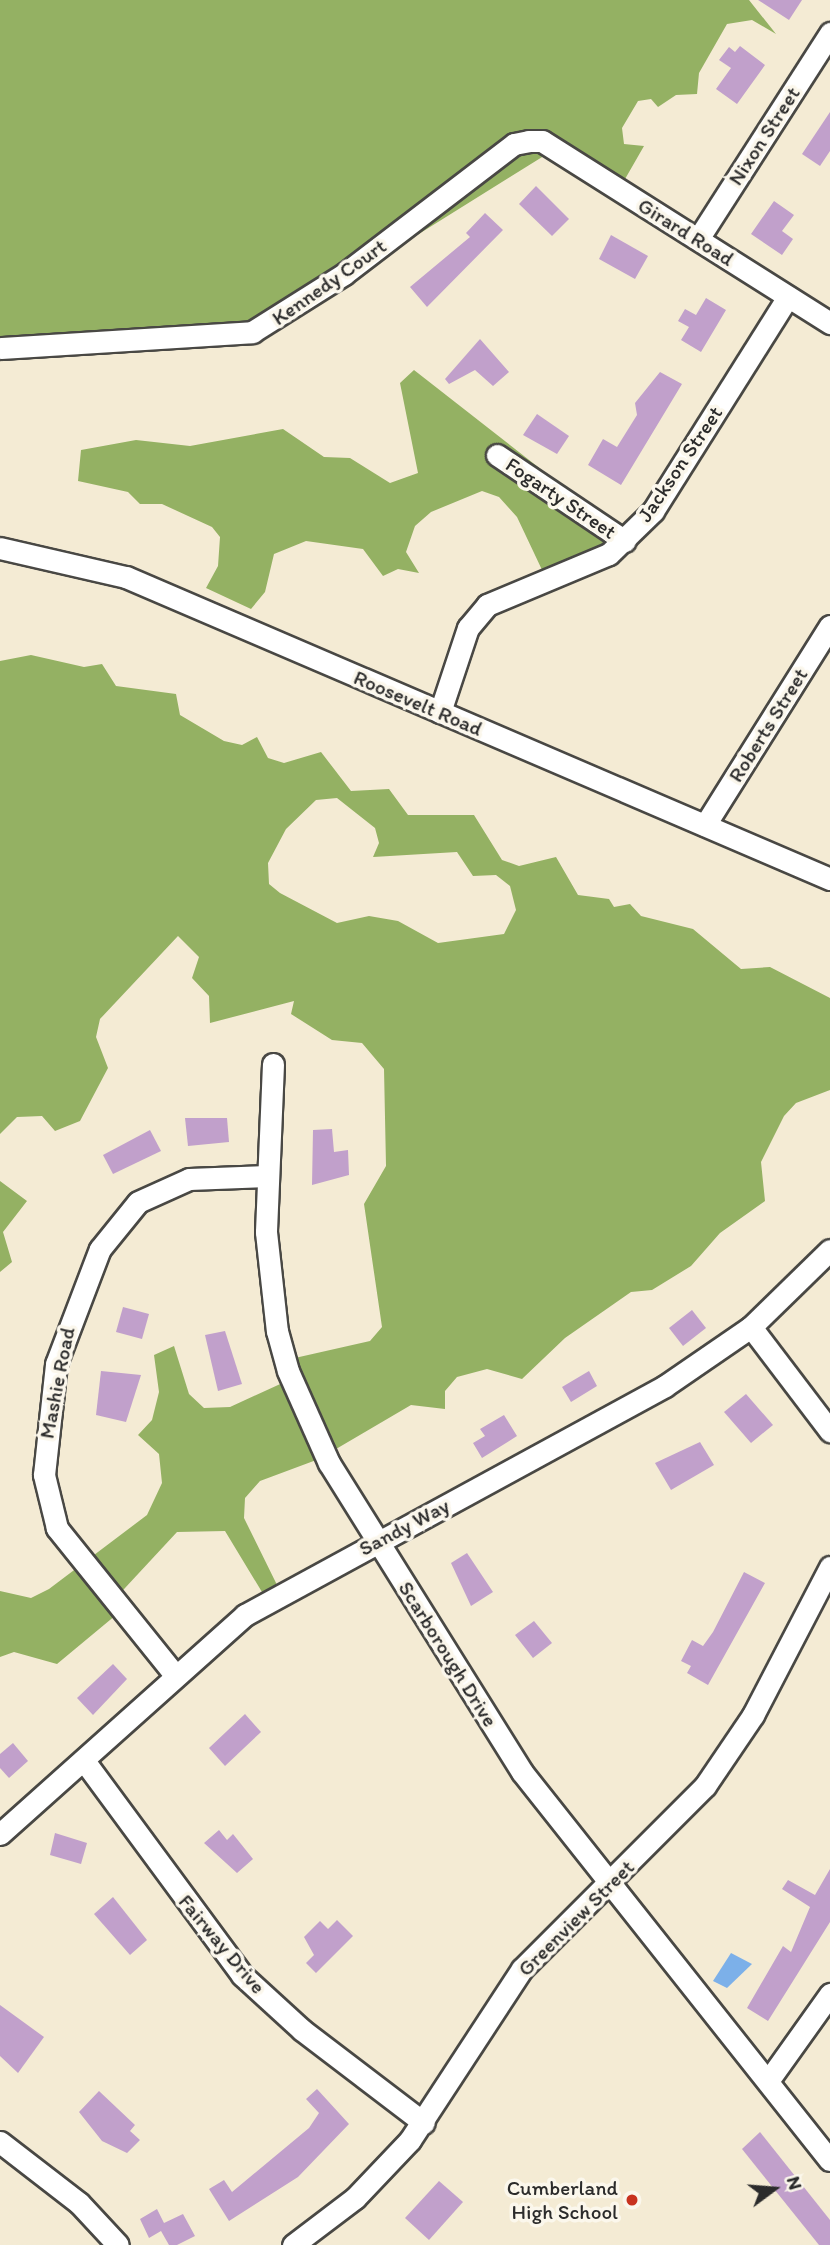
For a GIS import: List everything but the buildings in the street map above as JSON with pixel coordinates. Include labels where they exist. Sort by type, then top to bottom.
[{"type":"street","name":"Nixon Street","points":[[698,239],[830,33]]},
{"type":"street","name":"Girard Road","points":[[542,141],[830,323]]},
{"type":"street","name":"Kennedy Court","points":[[0,348],[252,332],[344,274],[514,144],[542,141]]},
{"type":"street","name":"Jackson Street","points":[[440,712],[468,628],[487,605],[625,541],[653,511],[788,297]]},
{"type":"street","name":"Fogarty Street","points":[[497,454],[625,541]]},
{"type":"street","name":"Roosevelt Road","points":[[0,548],[126,578],[830,879]]},
{"type":"street","name":"Roberts Street","points":[[705,825],[830,626]]},
{"type":"street","name":"Scarborough Drive","points":[[273,1064],[267,1176],[270,1275],[288,1371],[329,1463],[522,1772],[830,2160]]},
{"type":"street","name":"Mashie Road","points":[[175,1675],[69,1550],[53,1516],[44,1442],[57,1364],[94,1259],[138,1202],[189,1179],[267,1176]]},
{"type":"street","name":"Sandy Way","points":[[0,1834],[85,1762],[175,1675],[245,1615],[377,1541],[621,1413],[751,1327],[830,1251]]},
{"type":"street","points":[[751,1327],[830,1431]]},
{"type":"street","name":"Greenview Street","points":[[293,2245],[355,2199],[424,2123],[522,1969],[705,1786],[753,1715],[830,1567]]},
{"type":"street","name":"Fairway Drive","points":[[85,1762],[242,1975],[302,2031],[424,2123]]},
{"type":"street","points":[[768,2081],[830,1994]]},
{"type":"street","points":[[0,2142],[79,2203],[117,2245]]},
{"type":"green space","points":[[0,0],[749,0],[776,34],[752,20],[727,24],[699,73],[697,94],[676,95],[658,107],[651,99],[638,101],[622,128],[624,144],[644,146],[617,193],[547,154],[382,257],[241,327],[0,342]]},
{"type":"green space","points":[[414,370],[625,535],[624,541],[543,572],[517,517],[499,497],[482,491],[431,512],[415,526],[406,552],[419,573],[398,569],[383,576],[363,549],[306,541],[274,554],[265,592],[251,609],[206,588],[218,566],[220,537],[212,527],[162,504],[140,504],[128,492],[78,481],[81,450],[136,440],[190,446],[283,429],[324,457],[350,458],[390,483],[418,473],[400,383]]},
{"type":"green space","points":[[31,655],[84,667],[102,664],[116,686],[176,694],[180,715],[224,741],[242,745],[257,737],[268,758],[284,763],[321,752],[351,791],[389,789],[408,815],[474,815],[502,860],[519,866],[556,857],[578,895],[609,899],[614,907],[630,904],[641,916],[693,929],[741,969],[770,967],[830,998],[830,1090],[796,1103],[784,1116],[761,1162],[765,1201],[720,1233],[691,1266],[652,1290],[631,1292],[565,1338],[522,1379],[487,1369],[457,1377],[445,1391],[445,1409],[411,1405],[319,1459],[260,1481],[245,1498],[244,1518],[279,1589],[265,1597],[225,1531],[177,1532],[112,1602],[116,1615],[57,1664],[14,1652],[0,1657],[0,1591],[31,1598],[49,1589],[147,1515],[162,1483],[159,1454],[138,1435],[152,1420],[159,1392],[154,1355],[174,1346],[189,1394],[204,1408],[230,1407],[289,1380],[286,1360],[370,1341],[382,1327],[364,1204],[386,1166],[384,1069],[362,1043],[332,1040],[291,1014],[294,1001],[210,1023],[209,996],[192,978],[199,957],[178,936],[100,1019],[96,1037],[108,1068],[80,1121],[55,1131],[42,1116],[17,1117],[0,1134],[0,661]],"holes":[[[337,798],[375,828],[379,843],[373,857],[457,852],[473,876],[496,875],[510,886],[516,910],[504,934],[438,943],[398,921],[369,916],[337,923],[280,893],[269,884],[268,863],[286,829],[316,800]]]},
{"type":"green space","points":[[0,1181],[27,1201],[3,1232],[12,1262],[0,1272]]},
{"type":"water","points":[[731,1953],[752,1964],[727,1988],[713,1981]]},
{"type":"place","name":"Cumberland High School","points":[[632,2200]]}]
